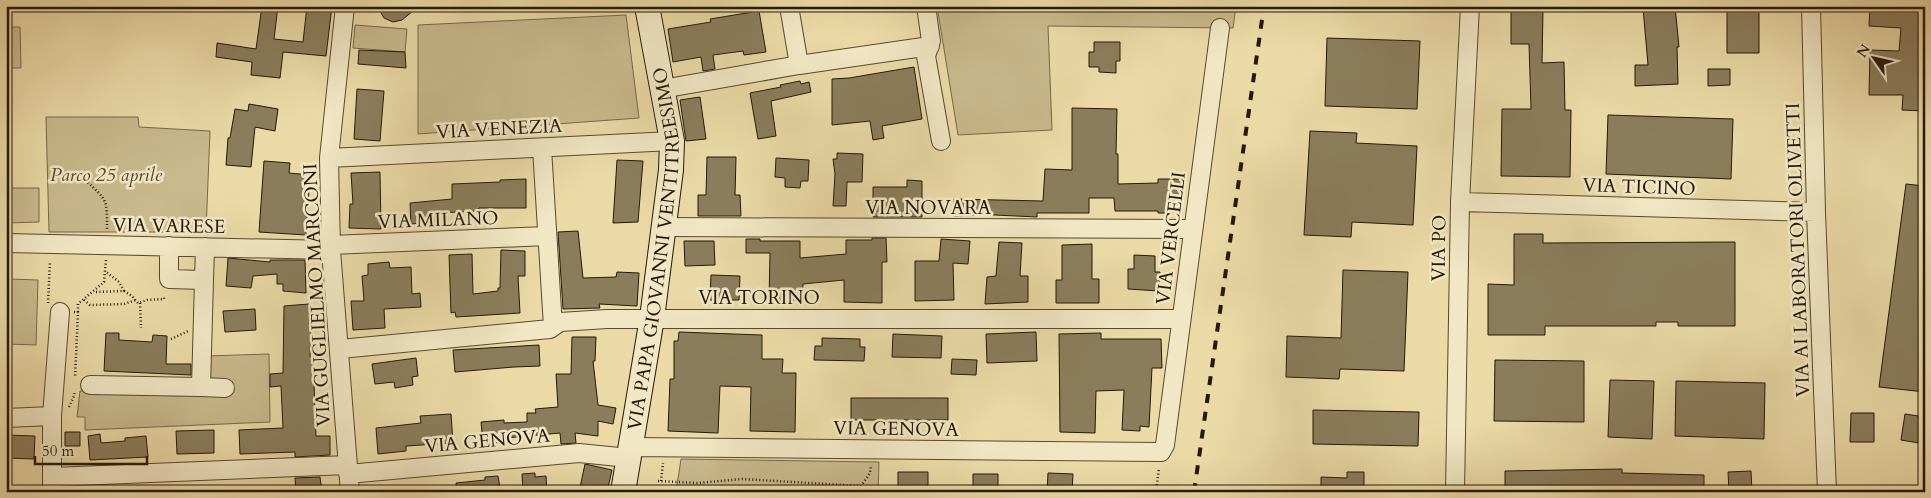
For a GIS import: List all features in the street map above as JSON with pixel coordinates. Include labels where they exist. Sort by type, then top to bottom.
[{"type":"street","name":"VIA GUGLIELMO MARCONI","points":[[345,6],[329,158],[331,247],[350,492]]},
{"type":"street","name":"VIA PAPA GIOVANNI VENTITREESIMO","points":[[623,492],[652,318],[671,170],[672,142],[647,6]]},
{"type":"street","points":[[789,6],[798,65]]},
{"type":"street","points":[[926,6],[931,41],[926,56],[941,141]]},
{"type":"street","name":"VIA PO","points":[[1454,492],[1460,202],[1470,6]]},
{"type":"street","name":"VIA AI LABORATORI OLIVETTI","points":[[1811,6],[1816,212],[1827,492]]},
{"type":"street","name":"VIA VERCELLI","points":[[1161,452],[1165,445],[1220,28]]},
{"type":"street","points":[[662,89],[798,65],[930,46]]},
{"type":"street","name":"VIA VENEZIA","points":[[329,158],[672,142]]},
{"type":"street","points":[[542,148],[553,327]]},
{"type":"street","name":"VIA TICINO","points":[[1460,202],[1816,212]]},
{"type":"street","name":"VIA NOVARA","points":[[664,227],[1193,229]]},
{"type":"street","name":"VIA MILANO","points":[[331,247],[547,236]]},
{"type":"street","name":"VIA VARESE","points":[[6,243],[205,247],[331,247]]},
{"type":"street","points":[[169,246],[169,279],[204,280]]},
{"type":"street","points":[[201,387],[205,247]]},
{"type":"street","points":[[52,484],[52,416],[60,312]]},
{"type":"street","name":"VIA TORINO","points":[[340,349],[550,330],[560,322],[652,318],[1181,319]]},
{"type":"street","points":[[90,385],[225,388]]},
{"type":"street","points":[[6,418],[52,416]]},
{"type":"street","name":"VIA GENOVA","points":[[52,484],[348,469],[579,453],[874,449],[1161,452]]},
{"type":"path","points":[[105,271],[119,282],[124,291],[140,303]]},
{"type":"path","points":[[94,292],[124,291]]},
{"type":"path","points":[[140,303],[147,300],[164,299],[164,296]]},
{"type":"path","points":[[84,300],[90,304],[124,304],[136,300]]},
{"type":"path","points":[[140,303],[141,328]]},
{"type":"path","points":[[861,492],[861,486],[870,473],[874,449]]},
{"type":"path","points":[[1156,492],[1161,452]]},
{"type":"path","points":[[658,481],[698,483],[742,479],[861,486]]},
{"type":"green space","points":[[937,6],[1236,6],[1233,28],[1048,26],[1052,130],[958,135]]},
{"type":"green space","points":[[626,15],[639,118],[418,134],[418,25]]},
{"type":"green space","points":[[355,25],[407,29],[405,52],[353,48]]},
{"type":"green space","points":[[6,27],[20,27],[21,68],[6,68]]},
{"type":"green space","name":"Parco 25 aprile","points":[[46,117],[138,117],[139,127],[210,131],[206,232],[49,232]]},
{"type":"green space","points":[[6,188],[39,188],[39,222],[6,223]]},
{"type":"green space","points":[[9,279],[38,280],[36,345],[6,344]]},
{"type":"green space","points":[[269,354],[270,422],[85,430],[85,417],[77,417],[80,391],[229,392],[206,382],[207,356]]},
{"type":"green space","points":[[681,459],[879,462],[878,492],[676,492]]},
{"type":"building","points":[[262,6],[278,6],[274,39],[303,42],[307,6],[332,6],[326,56],[283,52],[280,78],[251,75],[252,62],[216,57],[217,43],[256,49]]},
{"type":"building","points":[[377,6],[419,6],[402,20],[393,22],[384,18]]},
{"type":"building","points":[[1675,6],[1679,47],[1677,47],[1678,84],[1635,86],[1635,65],[1648,65],[1643,8]]},
{"type":"building","points":[[1870,6],[1925,6],[1925,111],[1902,110],[1903,95],[1869,95],[1870,50],[1899,51],[1901,28],[1869,26]]},
{"type":"building","points":[[1511,9],[1543,9],[1542,63],[1564,62],[1565,110],[1571,110],[1570,177],[1501,176],[1502,109],[1531,109],[1529,44],[1511,44]]},
{"type":"building","points":[[759,11],[766,52],[744,55],[743,51],[713,55],[715,69],[703,71],[701,57],[673,62],[668,29],[711,22],[710,19]]},
{"type":"building","points":[[1727,11],[1759,11],[1759,53],[1727,53]]},
{"type":"building","points":[[1327,38],[1420,41],[1417,109],[1325,106]]},
{"type":"building","points":[[1094,42],[1120,42],[1120,61],[1116,61],[1116,73],[1099,72],[1099,67],[1089,67],[1089,52],[1094,52]]},
{"type":"building","points":[[359,50],[405,52],[406,68],[358,64]]},
{"type":"building","points":[[914,67],[922,119],[882,126],[884,138],[873,140],[870,121],[832,125],[832,79]]},
{"type":"building","points":[[1708,69],[1730,69],[1730,85],[1708,86]]},
{"type":"building","points":[[800,81],[801,84],[809,82],[811,92],[771,101],[776,136],[758,139],[750,93]]},
{"type":"building","points":[[357,89],[384,91],[380,141],[354,139]]},
{"type":"building","points":[[700,97],[706,139],[686,141],[680,100]]},
{"type":"building","points":[[249,104],[278,109],[275,131],[255,127],[251,167],[226,165],[228,138],[230,138],[235,109],[248,111]]},
{"type":"building","points":[[1072,108],[1117,109],[1116,154],[1118,154],[1118,184],[1158,183],[1158,179],[1182,179],[1182,204],[1173,204],[1173,213],[1115,211],[1114,198],[1089,198],[1089,213],[1037,213],[1037,217],[954,216],[954,199],[1043,201],[1045,169],[1072,170]]},
{"type":"building","points":[[1608,115],[1733,119],[1731,179],[1606,174]]},
{"type":"building","points":[[1310,131],[1357,133],[1356,143],[1417,146],[1413,225],[1352,222],[1351,237],[1304,235]]},
{"type":"building","points":[[837,153],[863,154],[862,182],[847,182],[846,206],[833,206],[835,174],[833,159],[837,159]]},
{"type":"building","points":[[707,157],[736,157],[735,195],[740,195],[741,216],[698,216],[698,195],[706,195]]},
{"type":"building","points":[[776,158],[809,160],[808,181],[801,181],[800,188],[785,187],[785,178],[775,177]]},
{"type":"building","points":[[617,160],[643,161],[638,222],[613,223]]},
{"type":"building","points":[[264,161],[290,163],[289,173],[310,175],[306,235],[259,232]]},
{"type":"building","points":[[380,172],[381,229],[349,228],[350,204],[353,204],[351,173]]},
{"type":"building","points":[[526,179],[526,208],[479,208],[479,211],[437,213],[438,222],[411,224],[410,203],[452,199],[452,184]]},
{"type":"building","points":[[907,180],[922,181],[922,217],[873,217],[873,187],[907,187]]},
{"type":"building","points":[[1906,184],[1925,186],[1925,392],[1879,387]]},
{"type":"building","points":[[578,231],[583,278],[616,277],[617,272],[639,273],[637,306],[599,304],[600,308],[563,309],[558,232]]},
{"type":"building","points":[[1514,234],[1543,234],[1543,243],[1735,242],[1735,326],[1678,326],[1678,322],[1656,322],[1656,326],[1545,326],[1545,335],[1488,335],[1488,284],[1514,285]]},
{"type":"building","points":[[872,238],[886,238],[887,262],[882,262],[882,303],[844,302],[844,280],[803,284],[803,300],[769,300],[770,253],[746,253],[746,239],[800,241],[800,258],[846,254],[846,240],[872,240]]},
{"type":"building","points":[[941,239],[970,241],[968,264],[953,263],[954,300],[915,301],[915,261],[939,261]]},
{"type":"building","points":[[684,241],[714,241],[715,265],[685,266]]},
{"type":"building","points":[[999,242],[1022,243],[1020,276],[1028,276],[1028,302],[985,304],[987,277],[996,276]]},
{"type":"building","points":[[1092,244],[1092,279],[1099,279],[1099,303],[1056,303],[1056,280],[1062,280],[1062,245]]},
{"type":"building","points":[[501,250],[525,251],[525,276],[518,276],[520,313],[456,317],[455,312],[451,313],[449,255],[472,254],[473,294],[498,291],[498,288],[500,288]]},
{"type":"building","points":[[1134,255],[1155,256],[1155,272],[1160,272],[1159,291],[1128,289],[1128,269],[1134,269]]},
{"type":"building","points":[[228,258],[270,262],[270,260],[305,260],[306,293],[283,291],[283,284],[277,284],[277,274],[253,276],[251,288],[226,286]]},
{"type":"building","points":[[389,262],[390,268],[411,267],[412,294],[420,293],[421,307],[384,309],[385,328],[353,330],[351,301],[364,301],[362,276],[368,275],[368,264]]},
{"type":"building","points":[[1343,270],[1408,272],[1404,371],[1340,369],[1339,379],[1286,377],[1287,336],[1341,338]]},
{"type":"building","points":[[711,275],[740,276],[739,300],[710,300]]},
{"type":"building","points":[[309,304],[309,324],[311,324],[310,357],[313,357],[316,436],[330,436],[330,455],[295,457],[295,452],[240,454],[239,430],[283,428],[281,386],[270,387],[270,374],[283,373],[284,306]]},
{"type":"building","points":[[255,309],[256,330],[225,332],[223,311]]},
{"type":"building","points":[[679,332],[762,335],[762,359],[783,359],[782,373],[796,373],[795,432],[750,431],[751,387],[720,386],[718,433],[668,431],[670,379],[674,379],[674,341],[678,341]]},
{"type":"building","points":[[1036,332],[1037,361],[987,363],[986,334]]},
{"type":"building","points":[[106,333],[119,333],[119,340],[152,342],[153,335],[167,336],[166,364],[191,364],[191,375],[104,371]]},
{"type":"building","points":[[1101,333],[1101,339],[1161,339],[1162,368],[1152,368],[1149,427],[1140,426],[1140,431],[1122,430],[1124,390],[1096,391],[1095,433],[1060,432],[1059,334]]},
{"type":"building","points":[[893,334],[942,336],[941,358],[892,357]]},
{"type":"building","points":[[572,337],[596,337],[595,361],[593,361],[598,405],[616,408],[613,424],[598,421],[598,436],[575,433],[576,443],[561,444],[560,433],[505,438],[505,442],[483,444],[481,422],[504,420],[504,423],[527,422],[527,413],[536,413],[535,409],[558,407],[556,374],[571,374]]},
{"type":"building","points":[[822,338],[860,339],[860,347],[865,347],[864,361],[814,360],[815,346],[822,346]]},
{"type":"building","points":[[539,345],[540,366],[455,372],[453,350]]},
{"type":"building","points":[[416,358],[418,376],[412,377],[413,385],[395,388],[394,382],[375,384],[372,364]]},
{"type":"building","points":[[952,359],[977,360],[976,375],[951,374]]},
{"type":"building","points":[[1495,360],[1584,361],[1584,422],[1494,421]]},
{"type":"building","points":[[1610,380],[1654,381],[1652,439],[1608,437]]},
{"type":"building","points":[[1676,381],[1765,383],[1764,439],[1675,436]]},
{"type":"building","points":[[851,398],[948,398],[948,420],[851,420]]},
{"type":"building","points":[[1313,410],[1419,412],[1418,446],[1313,444]]},
{"type":"building","points":[[1851,413],[1874,413],[1874,442],[1850,442]]},
{"type":"building","points":[[451,414],[453,443],[406,446],[406,451],[378,454],[376,428],[421,423],[420,416]]},
{"type":"building","points":[[1905,414],[1925,417],[1925,444],[1901,440]]},
{"type":"building","points":[[214,430],[214,453],[177,454],[176,431]]},
{"type":"building","points":[[65,432],[80,432],[80,446],[65,446]]},
{"type":"building","points":[[100,434],[101,443],[125,441],[125,438],[146,436],[148,457],[90,460],[88,436]]},
{"type":"building","points":[[6,435],[35,436],[34,459],[6,458]]},
{"type":"building","points":[[585,464],[612,470],[607,492],[579,492]]},
{"type":"building","points":[[1622,469],[1622,473],[1704,475],[1704,492],[1505,492],[1505,471]]},
{"type":"building","points":[[1751,471],[1752,492],[1729,492],[1728,472]]},
{"type":"building","points":[[898,472],[928,472],[928,492],[898,492]]},
{"type":"building","points":[[1347,472],[1364,472],[1364,492],[1321,492],[1321,477],[1347,478]]},
{"type":"building","points":[[535,473],[535,477],[546,476],[547,492],[523,492],[522,474]]},
{"type":"building","points":[[1048,473],[1073,474],[1072,492],[1047,492]]},
{"type":"building","points":[[973,474],[998,474],[998,492],[973,492]]},
{"type":"building","points":[[498,476],[500,488],[496,489],[497,492],[457,492],[456,483],[485,480],[485,477]]},
{"type":"building","points":[[320,477],[322,492],[296,492],[295,478]]},
{"type":"railway","points":[[1194,492],[1264,6]]}]
